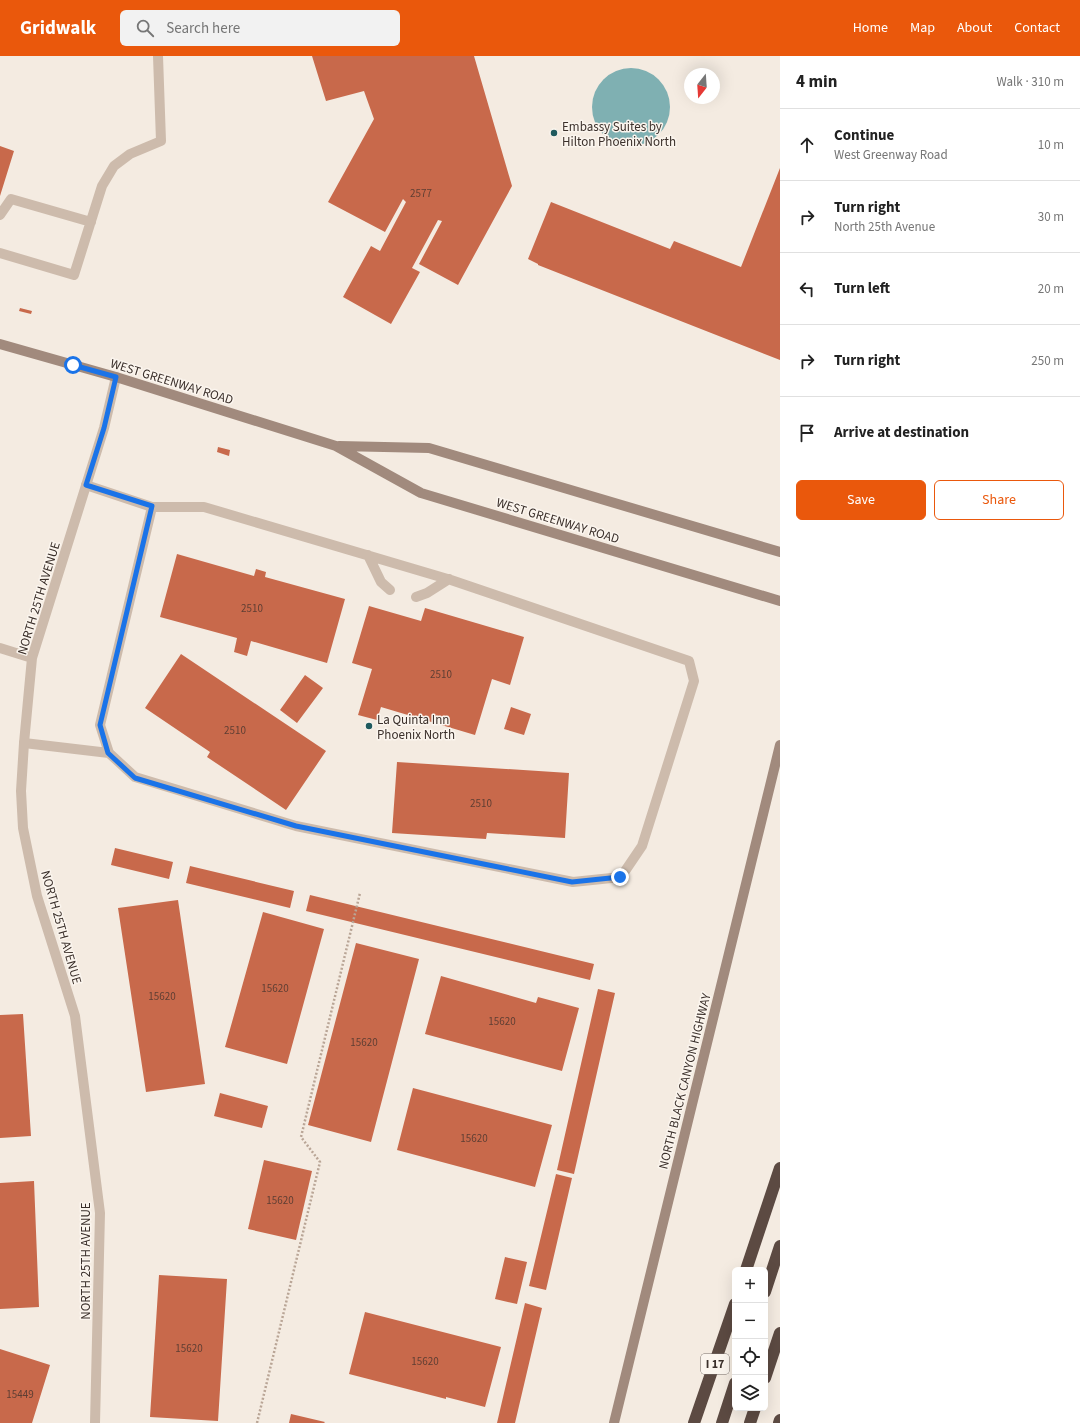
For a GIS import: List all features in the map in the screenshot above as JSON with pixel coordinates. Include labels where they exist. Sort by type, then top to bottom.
[{"type":"highway","points":[[747,1267],[780,1168]]},
{"type":"highway","points":[[768,1283],[780,1246]]},
{"type":"highway","name":"I 17","points":[[694,1423],[732,1313]]},
{"type":"highway","points":[[766,1375],[780,1333]]},
{"type":"highway","points":[[722,1423],[732,1392]]},
{"type":"highway","points":[[750,1423],[754,1411]]},
{"type":"main road","name":"WEST GREENWAY ROAD","points":[[0,344],[116,377],[336,446],[421,493],[780,601]]},
{"type":"main road","name":"WEST GREENWAY ROAD","points":[[336,446],[430,448],[780,552]]},
{"type":"main road","name":"NORTH BLACK CANYON HIGHWAY","points":[[614,1423],[780,745]]},
{"type":"street","points":[[0,253],[74,275],[102,186],[114,166],[130,154],[161,141],[158,56]]},
{"type":"street","points":[[0,215],[11,199],[91,222]]},
{"type":"street","name":"NORTH 25TH AVENUE","points":[[95,1423],[100,1213],[76,1016],[37,896],[24,828],[21,791],[32,658],[104,428],[116,377]]},
{"type":"street","points":[[86,485],[152,506],[204,506],[449,579],[689,661],[694,681],[642,846],[620,877],[572,882],[296,826],[135,778],[108,753],[100,725],[152,506]]},
{"type":"street","points":[[368,555],[381,582],[390,590]]},
{"type":"street","points":[[416,597],[449,579]]},
{"type":"street","points":[[0,648],[32,658]]},
{"type":"street","points":[[24,743],[108,753]]},
{"type":"path","points":[[257,1423],[320,1162],[301,1137],[360,893]]},
{"type":"water","points":[[631,68],[646,71],[659,79],[667,92],[670,107],[667,122],[659,135],[646,143],[631,146],[616,143],[603,135],[595,122],[592,107],[595,92],[603,79],[616,71]]},
{"type":"building","points":[[312,56],[474,56],[512,186],[458,285],[419,264],[442,221],[438,220],[412,268],[420,272],[391,324],[343,297],[371,246],[380,251],[406,202],[403,199],[385,232],[328,202],[374,119],[364,91],[326,101]]},
{"type":"building","points":[[0,146],[14,151],[0,196]]},
{"type":"building","points":[[780,168],[780,360],[538,265],[528,259],[551,202],[670,249],[674,241],[741,267]]},
{"type":"building","points":[[20,308],[32,311],[31,314],[19,311]]},
{"type":"building","points":[[218,447],[230,450],[229,456],[217,452]]},
{"type":"building","points":[[177,554],[254,576],[256,569],[266,572],[265,577],[345,599],[327,663],[251,641],[247,656],[234,652],[237,638],[160,617]]},
{"type":"building","points":[[369,606],[421,621],[425,608],[524,637],[510,685],[492,679],[475,735],[381,707],[377,720],[358,715],[372,669],[352,663]]},
{"type":"building","points":[[181,654],[326,751],[286,810],[207,757],[210,752],[145,708]]},
{"type":"building","points":[[305,675],[323,688],[297,723],[280,710]]},
{"type":"building","points":[[511,707],[531,714],[524,735],[504,729]]},
{"type":"building","points":[[397,762],[569,773],[565,838],[487,833],[486,839],[392,833]]},
{"type":"building","points":[[115,848],[173,862],[169,879],[111,865]]},
{"type":"building","points":[[190,866],[294,891],[290,908],[186,883]]},
{"type":"building","points":[[310,895],[594,964],[590,980],[306,911]]},
{"type":"building","points":[[178,900],[205,1084],[146,1092],[118,908]]},
{"type":"building","points":[[263,912],[324,929],[287,1064],[225,1047]]},
{"type":"building","points":[[356,943],[419,959],[371,1142],[308,1125]]},
{"type":"building","points":[[441,976],[536,1003],[538,997],[579,1008],[562,1071],[425,1034]]},
{"type":"building","points":[[598,989],[615,993],[574,1174],[557,1170]]},
{"type":"building","points":[[23,1014],[31,1136],[0,1138],[0,1015]]},
{"type":"building","points":[[413,1088],[552,1125],[535,1187],[397,1150]]},
{"type":"building","points":[[220,1093],[268,1106],[262,1128],[214,1116]]},
{"type":"building","points":[[264,1160],[312,1171],[296,1240],[248,1229]]},
{"type":"building","points":[[556,1174],[572,1178],[546,1290],[529,1286]]},
{"type":"building","points":[[34,1181],[39,1307],[0,1309],[0,1183]]},
{"type":"building","points":[[505,1257],[527,1262],[517,1304],[495,1299]]},
{"type":"building","points":[[159,1275],[227,1279],[218,1421],[150,1417]]},
{"type":"building","points":[[525,1303],[542,1308],[515,1423],[497,1423]]},
{"type":"building","points":[[365,1312],[501,1347],[485,1407],[446,1397],[446,1399],[349,1374]]},
{"type":"building","points":[[0,1349],[50,1365],[32,1423],[0,1423]]},
{"type":"building","points":[[291,1414],[325,1422],[289,1423]]},
{"type":"place","name":"Embassy Suites by Hilton Phoenix North","points":[[554,133]]},
{"type":"place","name":"La Quinta Inn Phoenix North","points":[[369,726]]},
{"type":"route","points":[[73,365],[116,377],[104,428],[86,485],[152,506],[100,725],[108,753],[135,778],[296,826],[572,882],[620,877]]}]
